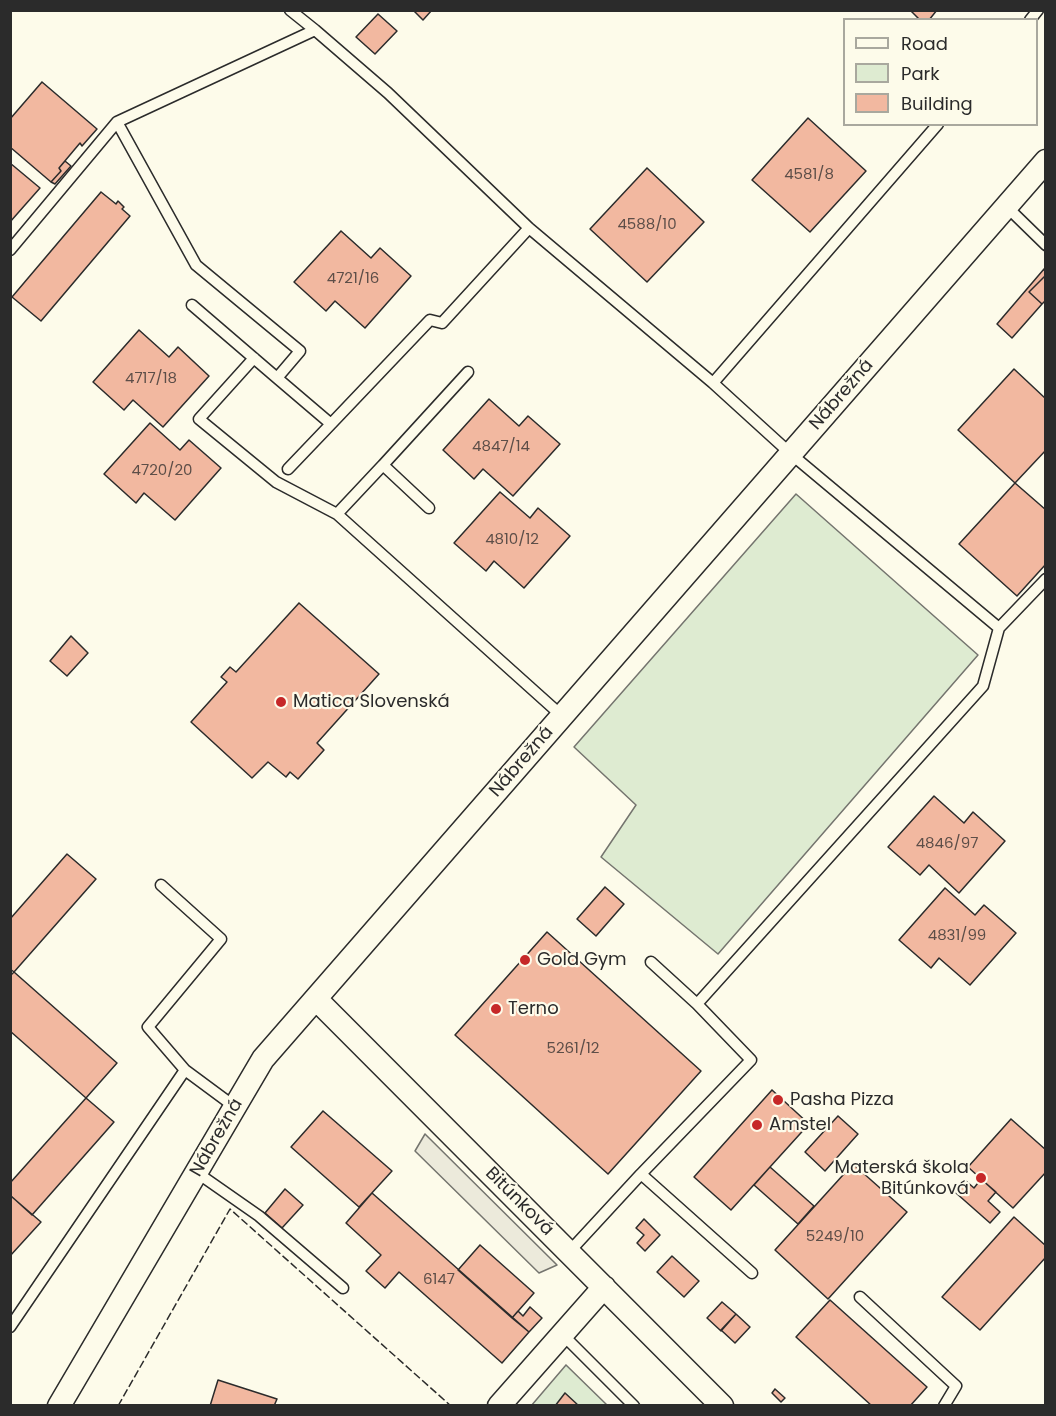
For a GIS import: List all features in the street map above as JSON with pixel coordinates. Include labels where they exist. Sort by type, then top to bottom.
[{"type":"street","name":"Nábrežná","points":[[59,1406],[263,1059],[1046,161]]},
{"type":"street","name":"Bitúnková","points":[[316,999],[722,1406]]},
{"type":"street","points":[[499,1406],[604,1287]]},
{"type":"lane","points":[[290,10],[388,93],[529,228],[713,382],[791,454],[999,628]]},
{"type":"lane","points":[[10,250],[117,122],[315,30]]},
{"type":"lane","points":[[117,122],[196,265],[300,351],[278,378]]},
{"type":"lane","points":[[713,382],[936,126]]},
{"type":"lane","points":[[1006,206],[1046,245]]},
{"type":"lane","points":[[288,469],[430,320],[442,323],[529,228]]},
{"type":"lane","points":[[192,305],[331,424]]},
{"type":"lane","points":[[254,358],[200,419],[276,482],[337,514],[562,716]]},
{"type":"lane","points":[[337,514],[468,372]]},
{"type":"lane","points":[[383,465],[429,508]]},
{"type":"lane","points":[[698,1004],[983,686],[999,628],[1046,579]]},
{"type":"lane","points":[[161,885],[221,939],[148,1027],[185,1070],[235,1107]]},
{"type":"lane","points":[[569,1252],[751,1060],[698,1004],[651,962]]},
{"type":"lane","points":[[10,1327],[185,1070]]},
{"type":"lane","points":[[196,1172],[258,1216],[343,1288]]},
{"type":"lane","points":[[641,1174],[752,1273]]},
{"type":"lane","points":[[860,1297],[956,1386],[944,1406]]},
{"type":"lane","points":[[562,1334],[634,1406]]},
{"type":"green space","points":[[796,494],[978,655],[718,954],[601,857],[636,805],[574,747]]},
{"type":"green space","points":[[566,1365],[607,1405],[531,1406]]},
{"type":"shaded area","points":[[425,1134],[557,1265],[539,1273],[415,1151]]},
{"type":"building","points":[[413,10],[432,10],[423,20]]},
{"type":"building","points":[[910,10],[937,10],[931,18],[918,18]]},
{"type":"building","points":[[378,14],[397,31],[375,54],[356,37]]},
{"type":"building","points":[[42,82],[97,129],[82,146],[80,143],[59,168],[61,171],[51,182],[10,147],[10,119]]},
{"type":"building","points":[[808,118],[866,171],[810,232],[752,180]]},
{"type":"building","points":[[65,161],[71,166],[55,184],[51,182],[61,171],[59,168]]},
{"type":"building","points":[[10,163],[40,188],[10,222]]},
{"type":"building","points":[[647,168],[704,222],[647,282],[590,229]]},
{"type":"building","points":[[101,192],[116,204],[118,201],[124,207],[122,209],[130,216],[41,321],[12,297]]},
{"type":"building","points":[[341,231],[371,258],[380,248],[411,276],[365,328],[335,301],[326,311],[294,282]]},
{"type":"building","points":[[1044,269],[1046,275],[1029,292],[1042,304],[1012,338],[997,324]]},
{"type":"building","points":[[1046,275],[1046,300],[1042,304],[1029,292]]},
{"type":"building","points":[[139,330],[169,357],[178,347],[209,376],[163,427],[133,400],[124,410],[93,382]]},
{"type":"building","points":[[1014,369],[1046,399],[1046,450],[1015,483],[958,430]]},
{"type":"building","points":[[489,399],[519,426],[528,416],[560,444],[513,496],[483,469],[474,479],[443,450]]},
{"type":"building","points":[[150,423],[180,450],[189,440],[221,468],[175,520],[144,493],[136,503],[104,474]]},
{"type":"building","points":[[1015,483],[1046,510],[1046,564],[1017,596],[959,544]]},
{"type":"building","points":[[500,492],[530,518],[538,508],[570,536],[524,588],[494,561],[486,571],[454,543]]},
{"type":"building","name":"Matica Slovenská","points":[[299,603],[379,674],[317,743],[324,750],[298,779],[290,772],[286,777],[268,762],[252,778],[191,722],[227,682],[221,677],[230,667],[236,672]]},
{"type":"building","points":[[71,636],[88,653],[67,676],[50,661]]},
{"type":"building","points":[[934,796],[964,823],[973,812],[1005,841],[959,893],[929,865],[920,875],[888,847]]},
{"type":"building","points":[[67,854],[96,879],[14,972],[10,969],[10,919]]},
{"type":"building","points":[[605,887],[624,904],[596,936],[577,919]]},
{"type":"building","points":[[945,888],[975,915],[984,905],[1016,933],[970,985],[939,958],[931,968],[899,940]]},
{"type":"building","points":[[547,932],[701,1071],[608,1174],[455,1035]]},
{"type":"building","points":[[14,972],[117,1063],[86,1098],[10,1031],[10,976]]},
{"type":"building","points":[[772,1090],[809,1124],[731,1210],[694,1177]]},
{"type":"building","points":[[86,1098],[114,1122],[32,1215],[10,1195],[10,1183]]},
{"type":"building","points":[[323,1111],[392,1171],[359,1207],[291,1147]]},
{"type":"building","points":[[838,1116],[858,1134],[825,1171],[805,1152]]},
{"type":"building","points":[[1011,1119],[1046,1150],[1046,1172],[1013,1208],[968,1167]]},
{"type":"building","points":[[853,1164],[907,1212],[828,1299],[775,1250]]},
{"type":"building","points":[[770,1167],[814,1206],[798,1224],[754,1185]]},
{"type":"building","points":[[981,1179],[996,1192],[988,1201],[1000,1212],[990,1223],[956,1193],[966,1181],[974,1188]]},
{"type":"building","points":[[285,1189],[303,1205],[282,1228],[265,1213]]},
{"type":"building","points":[[372,1193],[529,1332],[502,1363],[399,1272],[385,1288],[366,1271],[381,1255],[346,1223]]},
{"type":"building","points":[[12,1197],[41,1222],[10,1256],[10,1199]]},
{"type":"building","points":[[1014,1217],[1046,1246],[1046,1257],[980,1330],[942,1297]]},
{"type":"building","points":[[644,1219],[660,1235],[645,1251],[637,1243],[644,1235],[636,1228]]},
{"type":"building","points":[[480,1245],[534,1293],[512,1318],[458,1270]]},
{"type":"building","points":[[672,1256],[699,1281],[684,1297],[657,1272]]},
{"type":"building","points":[[830,1300],[927,1387],[910,1406],[872,1406],[796,1337]]},
{"type":"building","points":[[722,1302],[736,1314],[721,1331],[707,1318]]},
{"type":"building","points":[[530,1307],[542,1318],[529,1332],[512,1318],[518,1311],[523,1316]]},
{"type":"building","points":[[736,1314],[750,1327],[735,1343],[721,1330]]},
{"type":"building","points":[[218,1380],[277,1399],[274,1406],[210,1406]]},
{"type":"building","points":[[775,1389],[785,1398],[781,1402],[772,1393]]},
{"type":"building","points":[[565,1393],[579,1406],[555,1406]]},
{"type":"fence","points":[[118,1406],[230,1209],[451,1406]]},
{"type":"place","name":"Matica Slovenská","points":[[281,702]]},
{"type":"place","name":"Gold Gym","points":[[525,960]]},
{"type":"place","name":"Terno","points":[[496,1009]]},
{"type":"place","name":"Pasha Pizza","points":[[778,1100]]},
{"type":"place","name":"Amstel","points":[[757,1125]]},
{"type":"place","name":"Materská škola Bitúnková","points":[[981,1178]]}]
